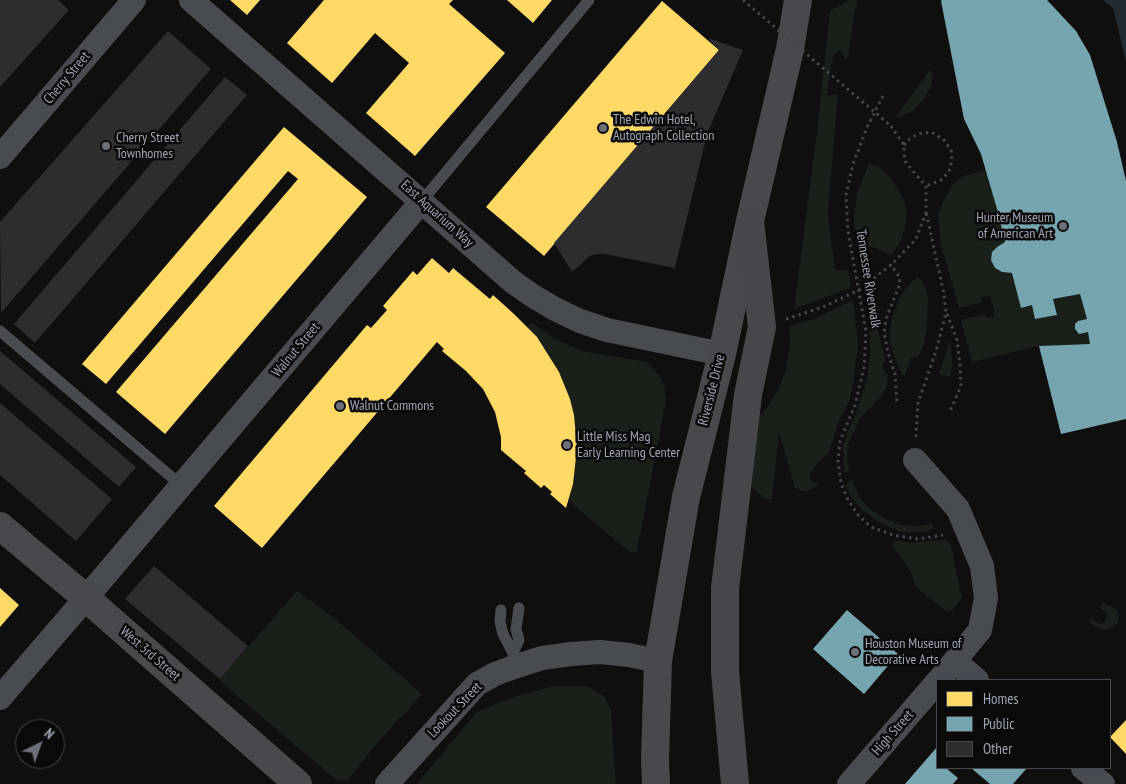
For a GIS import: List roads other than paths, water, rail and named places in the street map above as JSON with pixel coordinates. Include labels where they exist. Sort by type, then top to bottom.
[{"type":"main road","name":"Riverside Drive","points":[[656,784],[658,662],[686,497],[722,354],[750,221],[790,49],[798,0]]},
{"type":"main road","points":[[735,784],[725,671],[726,588],[748,395],[762,327],[750,221]]},
{"type":"main road","name":"West 3rd Street","points":[[0,526],[86,598],[298,784]]},
{"type":"street","name":"Cherry Street","points":[[0,157],[134,0]]},
{"type":"street","name":"East Aquarium Way","points":[[191,0],[513,282],[555,309],[580,321],[607,330],[722,354]]},
{"type":"street","name":"Walnut Street","points":[[0,698],[182,486],[422,201]]},
{"type":"street","name":"High Street","points":[[915,460],[958,509],[982,566],[986,598],[980,630],[940,679]]},
{"type":"street","name":"Lookout Street","points":[[388,784],[478,684],[513,660],[600,652],[629,655],[658,662]]},
{"type":"street","points":[[955,661],[976,679]]},
{"type":"street","name":"High Street","points":[[849,784],[936,683]]},
{"type":"street","points":[[1084,769],[1104,784]]},
{"type":"lane","name":"Walnut Street","points":[[422,201],[589,0]]},
{"type":"lane","points":[[0,331],[182,486]]},
{"type":"lane","points":[[513,660],[519,640],[516,629],[519,608]]},
{"type":"lane","points":[[501,610],[500,622],[513,660]]},
{"type":"place","name":"The Edwin Hotel, Autograph Collection","points":[[603,128]]},
{"type":"place","name":"Cherry Street Townhomes","points":[[106,146]]},
{"type":"place","name":"Hunter Museum of American Art","points":[[1063,226]]},
{"type":"place","name":"Walnut Commons","points":[[340,406]]},
{"type":"place","name":"Little Miss Mag Early Learning Center","points":[[567,445]]},
{"type":"place","name":"Houston Museum of Decorative Arts","points":[[855,652]]}]
